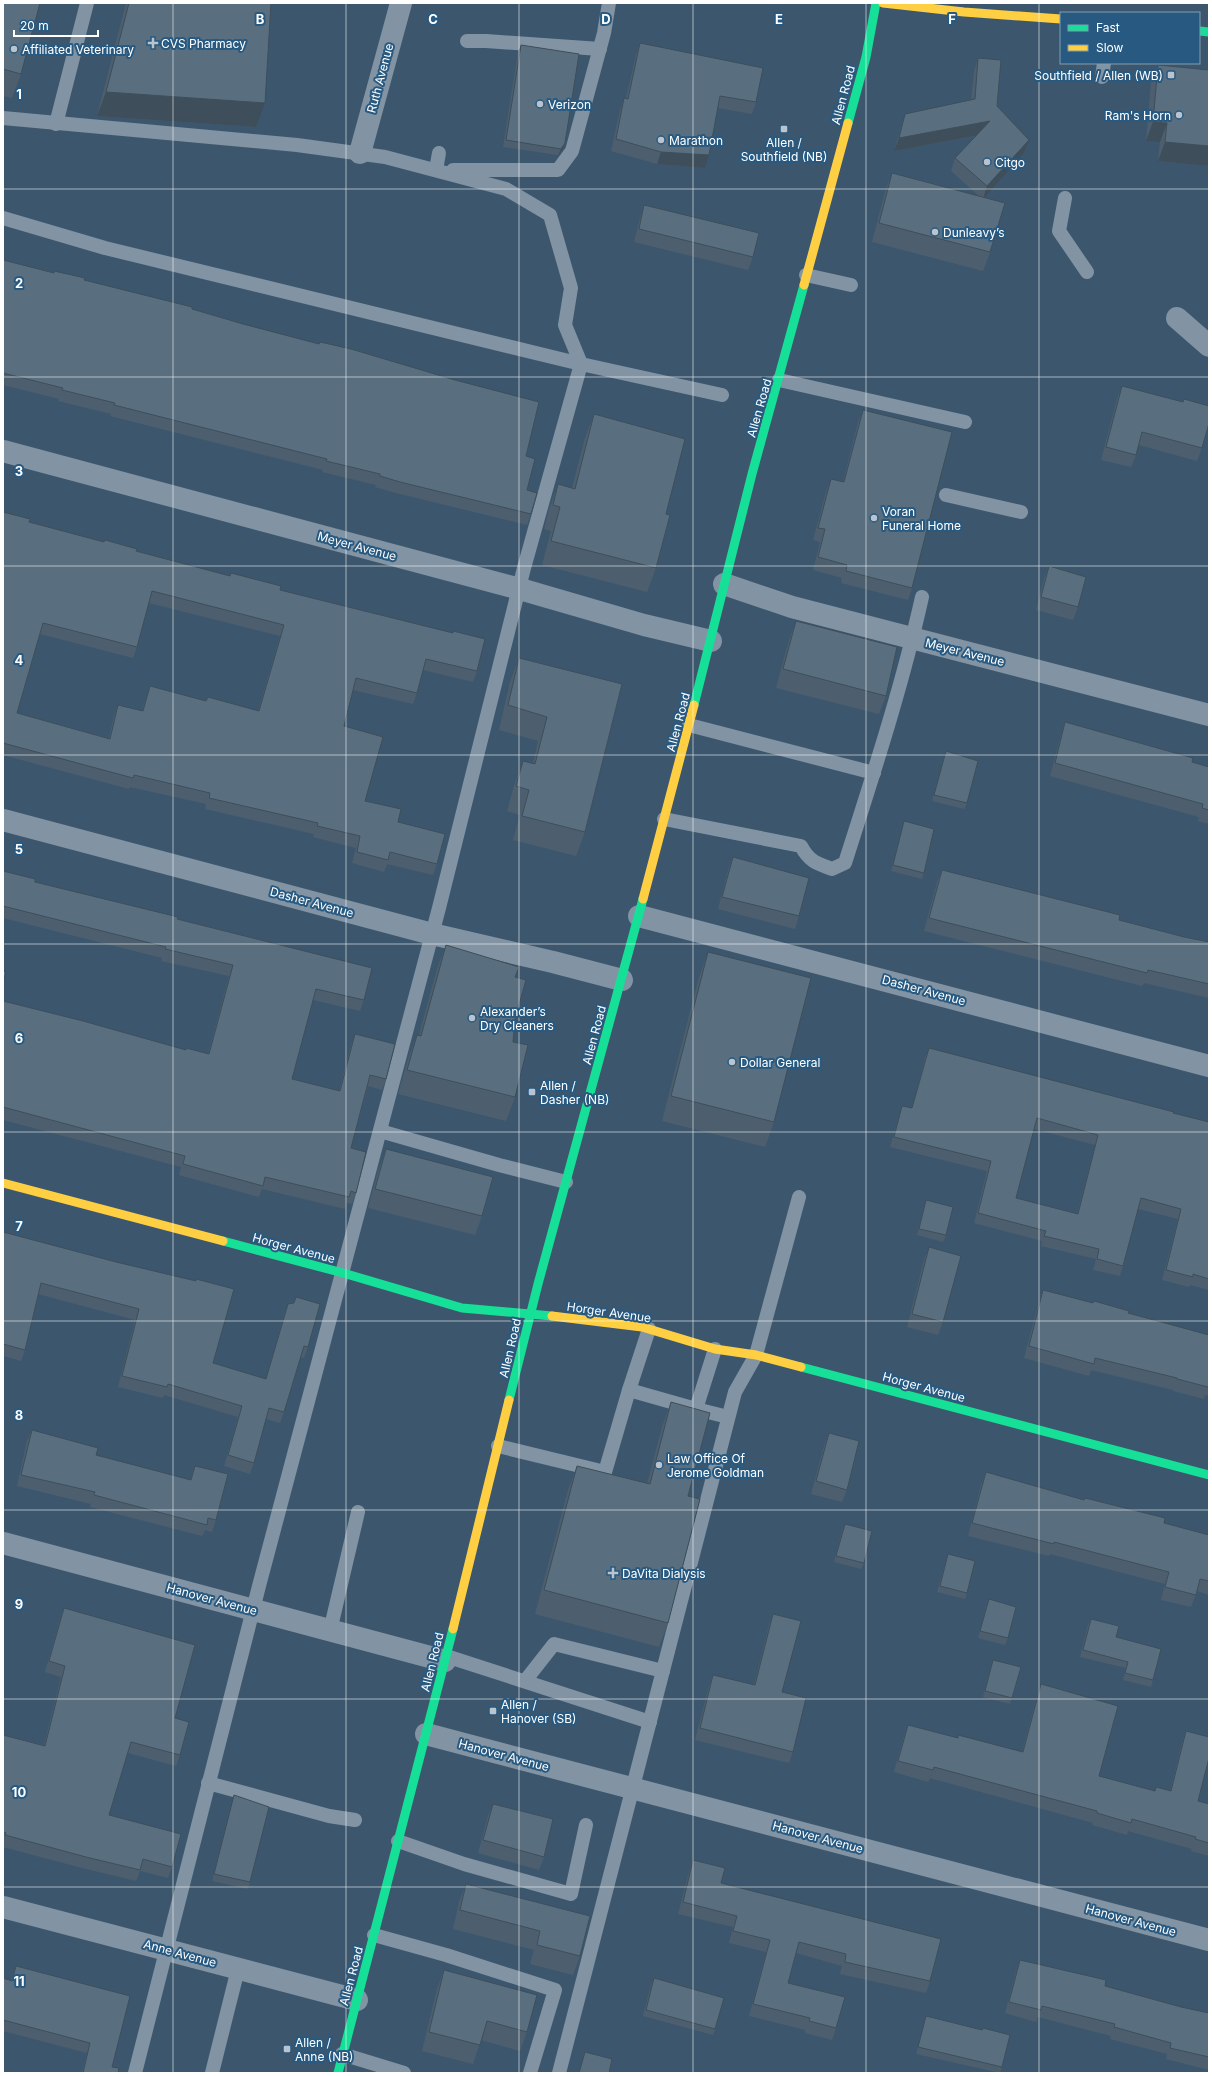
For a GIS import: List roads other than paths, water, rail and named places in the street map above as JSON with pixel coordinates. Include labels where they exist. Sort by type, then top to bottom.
[{"type":"main road","name":"Allen Road","points":[[338,2073],[446,1659],[530,1313],[622,980],[711,641],[724,584],[806,275],[866,57],[876,3]]},
{"type":"main road","points":[[883,3],[964,12],[1060,19]]},
{"type":"main road","name":"Horger Avenue","points":[[3,1183],[343,1273],[462,1308],[530,1313],[649,1329],[715,1349],[756,1355],[1209,1475]]},
{"type":"street","name":"Ruth Avenue","points":[[360,153],[401,3]]},
{"type":"street","points":[[1177,318],[1209,346]]},
{"type":"street","name":"Meyer Avenue","points":[[3,451],[520,589],[644,625],[711,641]]},
{"type":"street","name":"Meyer Avenue","points":[[724,584],[792,607],[1209,715]]},
{"type":"street","name":"Dasher Avenue","points":[[3,820],[432,934],[553,962],[622,980]]},
{"type":"street","name":"Dasher Avenue","points":[[639,916],[1209,1066]]},
{"type":"street","name":"Hanover Avenue","points":[[3,1543],[330,1631],[446,1659]]},
{"type":"street","name":"Hanover Avenue","points":[[426,1734],[1209,1940]]},
{"type":"street","name":"Anne Avenue","points":[[3,1906],[357,2000]]},
{"type":"lane","points":[[56,124],[87,3]]},
{"type":"lane","points":[[432,170],[558,170],[572,151],[600,49],[609,3]]},
{"type":"lane","points":[[467,41],[600,49]]},
{"type":"lane","points":[[1102,77],[1104,64]]},
{"type":"lane","points":[[3,118],[297,145],[360,153],[385,157],[506,189],[550,215],[571,288],[565,325],[581,364],[524,568],[520,589],[432,934],[253,1610],[135,2073]]},
{"type":"lane","points":[[432,170],[439,153]]},
{"type":"lane","points":[[1065,198],[1059,231],[1087,272]]},
{"type":"lane","points":[[3,218],[105,248],[581,364],[722,395]]},
{"type":"lane","points":[[806,275],[851,285]]},
{"type":"lane","points":[[779,380],[965,422]]},
{"type":"lane","points":[[946,494],[1021,512]]},
{"type":"lane","points":[[664,819],[801,846],[807,857],[816,863],[832,869],[845,863],[874,773],[913,639],[922,597]]},
{"type":"lane","points":[[689,725],[874,773]]},
{"type":"lane","points":[[380,1131],[499,1165],[566,1182]]},
{"type":"lane","points":[[559,2073],[735,1392],[756,1355],[799,1197]]},
{"type":"lane","points":[[498,1446],[605,1472],[649,1329]]},
{"type":"lane","points":[[696,1409],[715,1349]]},
{"type":"lane","points":[[629,1390],[728,1418]]},
{"type":"lane","points":[[330,1631],[358,1512]]},
{"type":"lane","points":[[525,1681],[554,1644],[663,1671]]},
{"type":"lane","points":[[446,1659],[525,1681],[650,1722]]},
{"type":"lane","points":[[208,1783],[330,1816],[355,1820]]},
{"type":"lane","points":[[398,1841],[464,1864],[571,1894],[586,1825]]},
{"type":"lane","points":[[374,1935],[446,1955],[555,1990],[530,2073]]},
{"type":"lane","points":[[212,2073],[238,1969]]},
{"type":"lane","points":[[342,2054],[404,2073]]},
{"type":"place","name":"CVS Pharmacy","points":[[153,43]]},
{"type":"place","name":"Affiliated Veterinary","points":[[14,49]]},
{"type":"place","name":"Southfield / Allen (WB)","points":[[1171,75]]},
{"type":"place","name":"Verizon","points":[[540,104]]},
{"type":"place","name":"Ram's Horn","points":[[1179,115]]},
{"type":"place","name":"Allen / Southfield (NB)","points":[[784,129]]},
{"type":"place","name":"Marathon","points":[[661,140]]},
{"type":"place","name":"Citgo","points":[[987,162]]},
{"type":"place","name":"Dunleavy’s","points":[[935,232]]},
{"type":"place","name":"Voran Funeral Home","points":[[874,518]]},
{"type":"place","name":"Alexander’s Dry Cleaners","points":[[472,1018]]},
{"type":"place","name":"Dollar General","points":[[732,1062]]},
{"type":"place","name":"Allen / Dasher (NB)","points":[[532,1092]]},
{"type":"place","name":"Law Office Of Jerome Goldman","points":[[659,1465]]},
{"type":"place","name":"DaVita Dialysis","points":[[613,1573]]},
{"type":"place","name":"Allen / Hanover (SB)","points":[[493,1711]]},
{"type":"place","name":"Allen / Anne (NB)","points":[[287,2049]]}]
